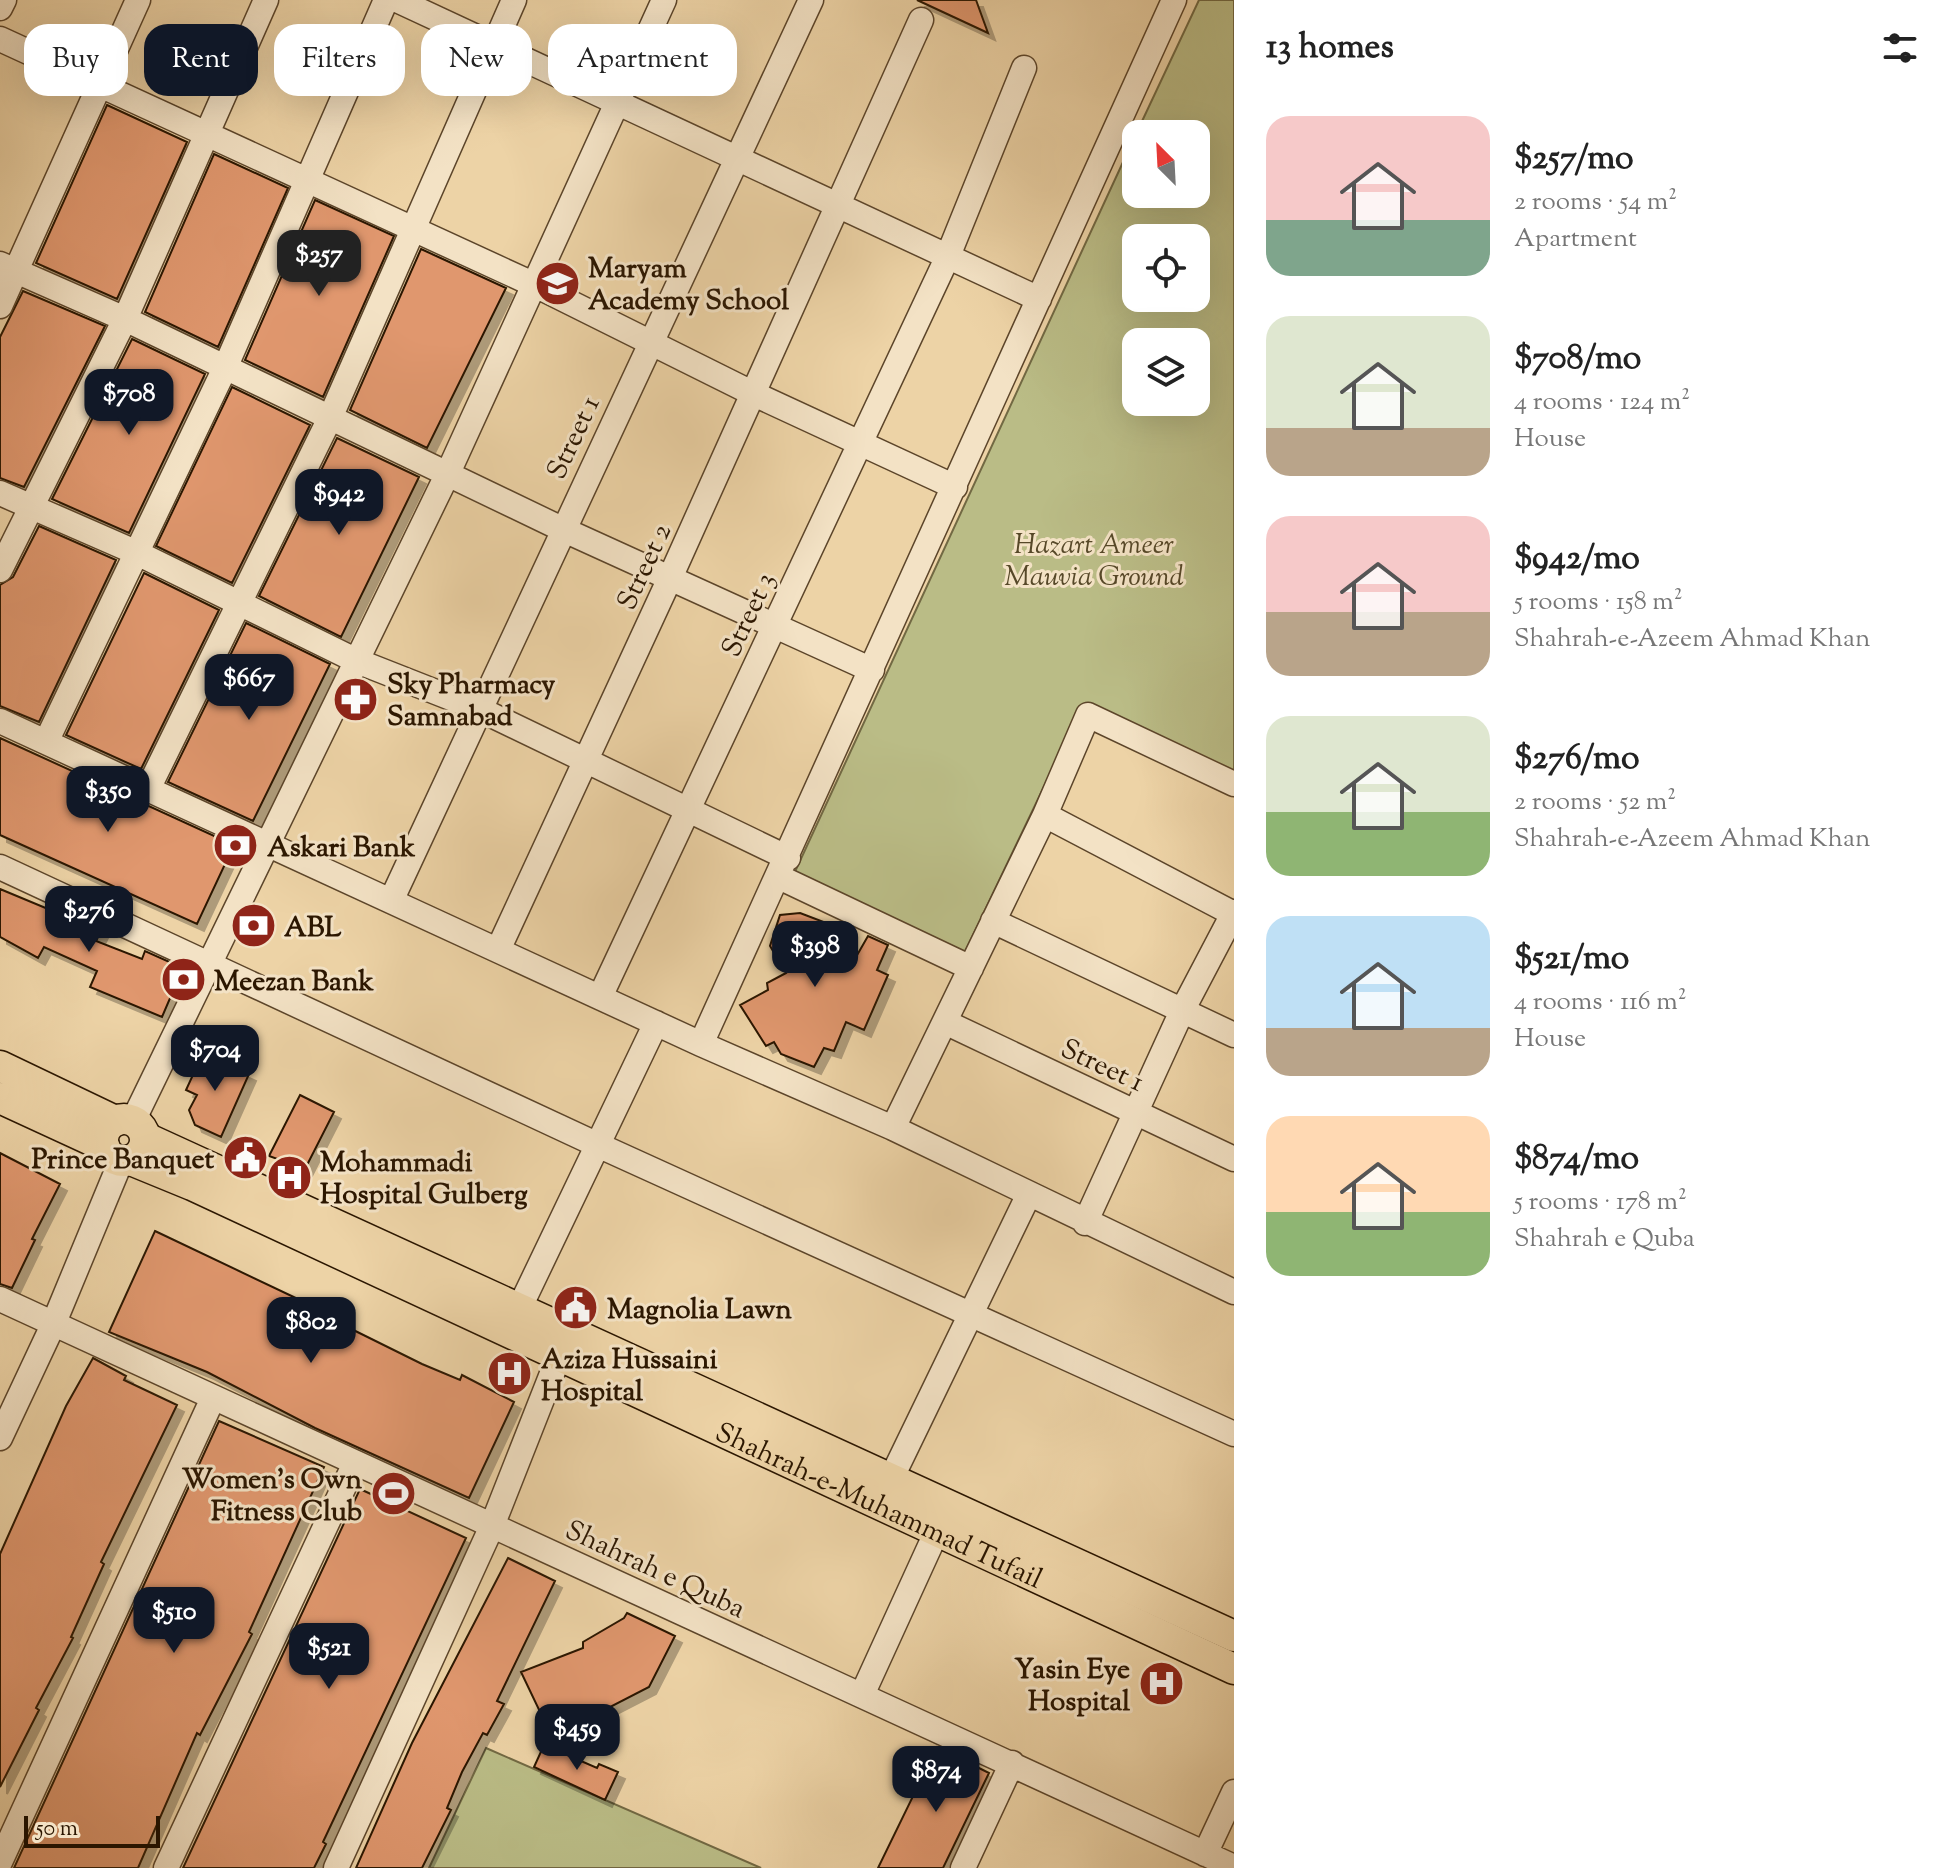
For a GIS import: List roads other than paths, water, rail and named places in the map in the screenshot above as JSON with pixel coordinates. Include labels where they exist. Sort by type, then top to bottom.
[{"type":"main road","name":"Shahrah-e-Muhammad Tufail","points":[[0,1066],[192,1185],[1234,1669]]},
{"type":"main road","name":"Shahrah-e-Muhammad Tufail","points":[[0,1098],[125,1141],[520,1307],[1234,1636]]},
{"type":"street","points":[[0,8],[4,0]]},
{"type":"street","points":[[127,24],[138,0]]},
{"type":"street","points":[[0,570],[125,319],[266,0]]},
{"type":"street","points":[[46,742],[225,368],[309,182],[386,0]]},
{"type":"street","points":[[397,0],[449,24]]},
{"type":"street","points":[[503,24],[514,0]]},
{"type":"street","points":[[0,1438],[53,1325],[125,1141],[448,473],[664,0]]},
{"type":"street","name":"Street 1","points":[[391,901],[811,0]]},
{"type":"street","points":[[701,1044],[1174,0]]},
{"type":"street","name":"Street 2","points":[[498,950],[754,394],[921,20]]},
{"type":"street","points":[[0,39],[24,50]]},
{"type":"street","points":[[532,62],[1039,299]]},
{"type":"street","name":"Street 3","points":[[600,997],[948,256],[1024,68]]},
{"type":"street","points":[[0,306],[8,267],[94,96]]},
{"type":"street","points":[[124,96],[535,285],[650,344],[955,487]]},
{"type":"street","points":[[148,789],[330,418],[472,96]]},
{"type":"street","points":[[8,267],[125,319],[562,529],[872,670]]},
{"type":"street","points":[[0,493],[135,552],[357,661],[479,709],[687,812],[783,868],[971,968]]},
{"type":"street","points":[[893,1128],[947,1023],[1045,815],[1088,715],[1234,784]]},
{"type":"street","points":[[0,721],[701,1044],[893,1128],[1028,1196],[1234,1292]]},
{"type":"street","points":[[1045,815],[1234,913],[1182,1011],[1085,1223]]},
{"type":"street","points":[[0,867],[600,1146],[1234,1434]]},
{"type":"street","points":[[993,921],[1234,1035]]},
{"type":"street","points":[[520,1307],[600,1146],[656,1023]]},
{"type":"street","name":"Street 1","points":[[947,1023],[1234,1159]]},
{"type":"street","points":[[891,1479],[1028,1196]]},
{"type":"street","name":"Shahrah e Quba","points":[[0,1299],[1234,1867]]},
{"type":"street","points":[[336,1868],[492,1526],[559,1356]]},
{"type":"street","points":[[0,1862],[213,1398]]},
{"type":"street","points":[[166,1868],[355,1463]]},
{"type":"street","points":[[862,1695],[936,1533]]},
{"type":"street","points":[[963,1868],[1012,1763]]},
{"type":"street","points":[[1205,1854],[1234,1792]]},
{"type":"place","name":"Maryam Academy School","points":[[557,283]]},
{"type":"place","name":"Sky Pharmacy Samnabad","points":[[356,699]]},
{"type":"place","name":"Askari Bank","points":[[236,846]]},
{"type":"place","name":"ABL","points":[[253,926]]},
{"type":"place","name":"Meezan Bank","points":[[183,980]]},
{"type":"place","name":"Prince Banquet","points":[[245,1158]]},
{"type":"place","name":"Mohammadi Hospital Gulberg","points":[[289,1177]]},
{"type":"place","name":"Magnolia Lawn","points":[[576,1308]]},
{"type":"place","name":"Aziza Hussaini Hospital","points":[[510,1374]]},
{"type":"place","name":"Women's Own Fitness Club","points":[[393,1494]]},
{"type":"place","name":"Yasin Eye Hospital","points":[[1161,1684]]},
{"type":"park label","name":"Hazart Ameer Mauvia Ground","points":[[1094,559]]}]
